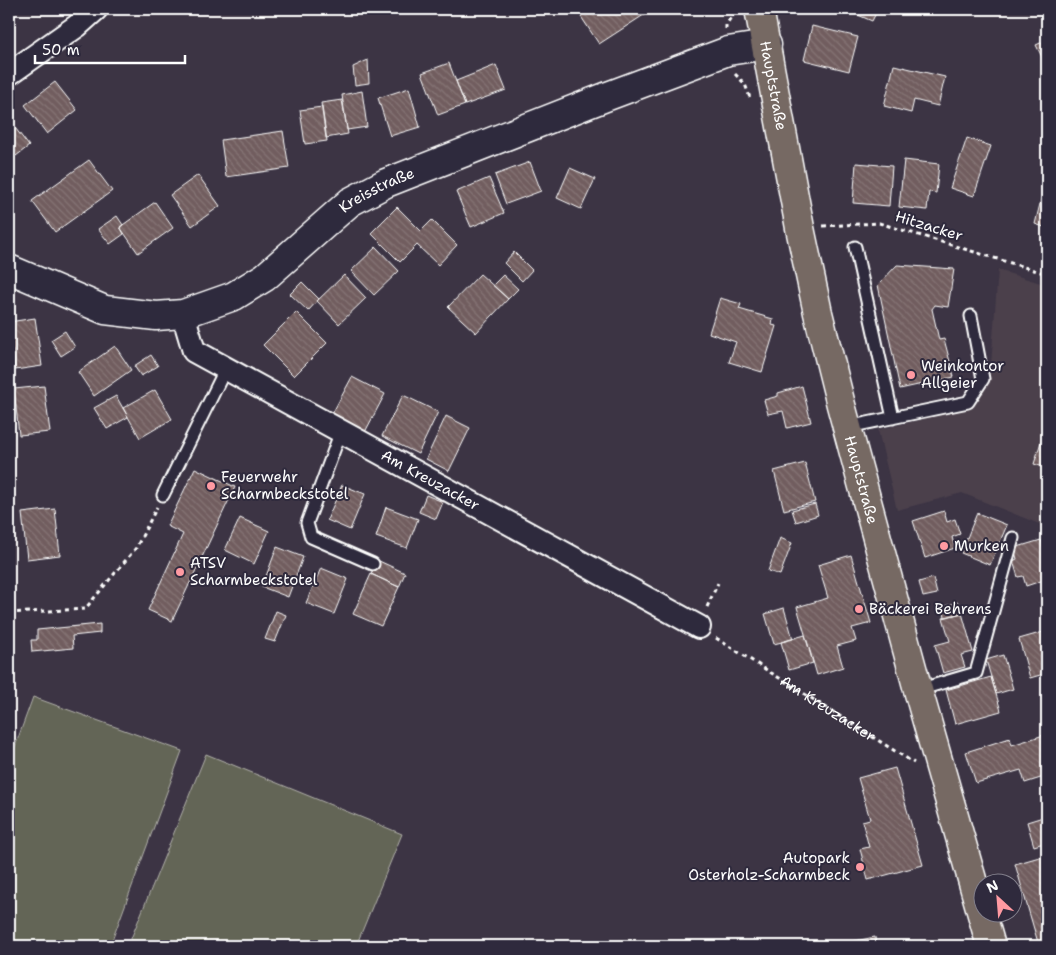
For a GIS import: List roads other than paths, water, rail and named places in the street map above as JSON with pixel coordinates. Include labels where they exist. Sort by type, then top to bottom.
[{"type":"main road","name":"Hauptstraße","points":[[759,9],[800,228],[818,312],[918,690],[991,946]]},
{"type":"street","points":[[9,74],[77,26],[96,9]]},
{"type":"street","name":"Kreisstraße","points":[[9,269],[105,310],[156,316],[184,314],[234,296],[265,277],[350,202],[386,182],[728,51],[766,45]]},
{"type":"street","name":"Am Kreuzacker","points":[[184,314],[194,351],[699,627]]},
{"type":"lane","points":[[855,247],[893,418]]},
{"type":"lane","points":[[848,427],[968,402],[983,379],[971,316]]},
{"type":"lane","points":[[163,495],[226,368]]},
{"type":"lane","points":[[341,431],[307,522],[308,529],[311,537],[373,564]]},
{"type":"lane","points":[[918,690],[976,673],[1013,538]]},
{"type":"place","name":"Weinkontor Allgeier","points":[[911,375]]},
{"type":"place","name":"Feuerwehr Scharmbeckstotel","points":[[211,486]]},
{"type":"place","name":"Murken","points":[[944,546]]},
{"type":"place","name":"ATSV Scharmbeckstotel","points":[[180,572]]},
{"type":"place","name":"Bäckerei Behrens","points":[[859,609]]},
{"type":"place","name":"Autopark Osterholz-Scharmbeck","points":[[860,867]]}]
